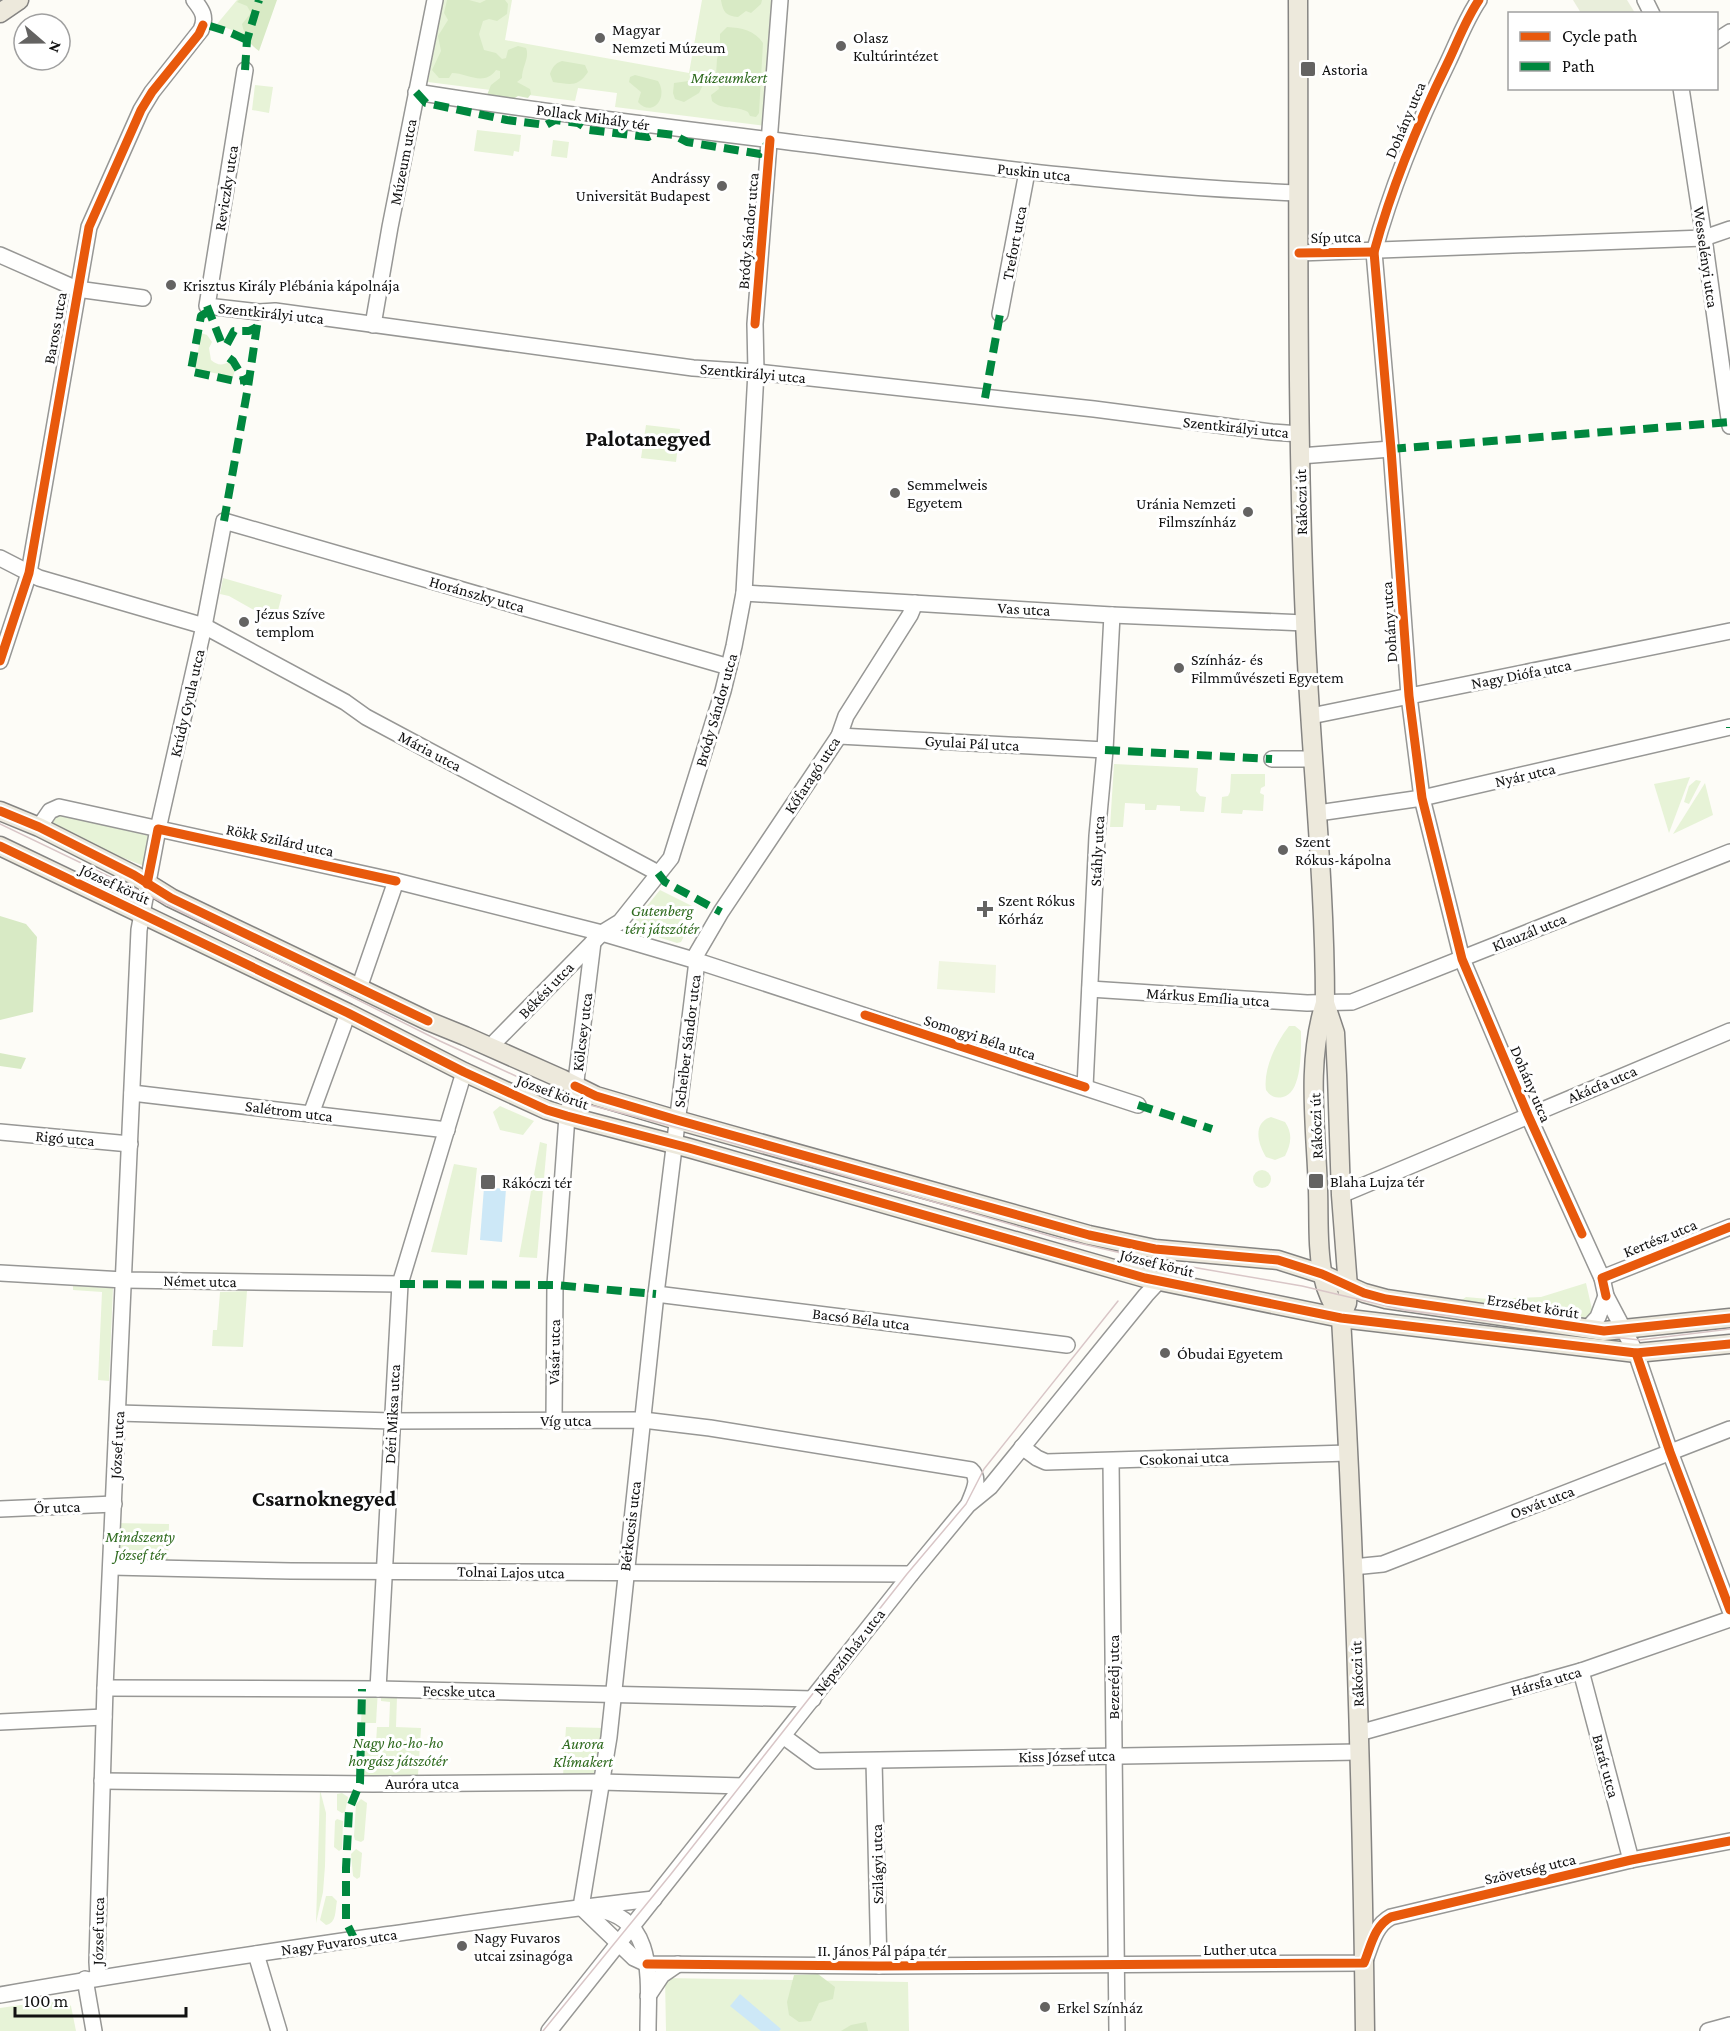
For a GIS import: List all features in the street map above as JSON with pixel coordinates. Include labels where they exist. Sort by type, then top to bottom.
[{"type":"main road","name":"Rákóczi út","points":[[1298,0],[1300,456],[1305,623],[1318,813],[1325,1003],[1335,1033],[1341,1195],[1335,1281],[1329,1298],[1341,1318]]},
{"type":"main road","name":"József körút","points":[[0,811],[39,827],[134,875],[171,898],[428,1021],[596,1096],[1089,1234],[1155,1249],[1278,1260],[1335,1281]]},
{"type":"main road","name":"József körút","points":[[0,846],[348,1013],[464,1072],[547,1110],[1159,1281],[1341,1318]]},
{"type":"main road","name":"Rákóczi út","points":[[1325,1003],[1318,1025],[1313,1069],[1335,1281],[1347,1303],[1341,1318],[1349,1453],[1359,1733],[1365,2031]]},
{"type":"main road","name":"Erzsébet körút","points":[[1335,1281],[1364,1293],[1393,1300],[1587,1329],[1624,1330],[1730,1318]]},
{"type":"main road","name":"Erzsébet körút","points":[[1341,1318],[1636,1353],[1730,1344]]},
{"type":"street","name":"Múzeum utca","points":[[374,325],[435,0]]},
{"type":"street","name":"Bródy Sándor utca","points":[[598,938],[620,922],[671,858],[729,667],[744,593],[756,372],[755,324],[780,0]]},
{"type":"street","name":"Dohány utca","points":[[1479,0],[1424,111],[1382,221],[1374,252],[1409,696],[1422,798],[1462,959],[1528,1115],[1602,1278],[1606,1296],[1636,1353],[1670,1452],[1730,1610]]},
{"type":"street","name":"Baross utca","points":[[0,661],[29,573],[89,227],[108,180],[147,101],[201,30],[204,19],[198,5]]},
{"type":"street","name":"Reviczky utca","points":[[207,306],[245,70]]},
{"type":"street","name":"Wesselényi utca","points":[[1681,90],[1730,426]]},
{"type":"street","name":"Pollack Mihály tér","points":[[416,92],[771,140]]},
{"type":"street","name":"Puskin utca","points":[[771,140],[1027,172],[1299,194]]},
{"type":"street","name":"Trefort utca","points":[[1000,314],[1027,172]]},
{"type":"street","name":"Síp utca","points":[[1299,253],[1704,238],[1730,229]]},
{"type":"street","points":[[0,255],[77,288],[143,298]]},
{"type":"street","name":"Szentkirályi utca","points":[[207,306],[259,312],[275,311],[693,368],[756,372],[1300,434]]},
{"type":"street","points":[[1300,456],[1391,449]]},
{"type":"street","name":"Krúdy Gyula utca","points":[[141,913],[204,626],[224,521]]},
{"type":"street","name":"Horánszky utca","points":[[224,521],[729,667]]},
{"type":"street","points":[[0,558],[29,573]]},
{"type":"street","name":"Mária utca","points":[[29,573],[204,626],[345,702],[366,717],[658,873]]},
{"type":"street","name":"Vas utca","points":[[744,593],[1112,615],[1305,623]]},
{"type":"street","name":"Kőfaragó utca","points":[[695,960],[721,912],[839,736],[846,716],[910,615],[915,603]]},
{"type":"street","name":"Stáhly utca","points":[[1085,1086],[1097,836],[1105,750],[1112,615]]},
{"type":"street","name":"Nagy Diófa utca","points":[[1311,716],[1730,632]]},
{"type":"street","name":"Nyár utca","points":[[1318,813],[1422,798],[1730,727]]},
{"type":"street","name":"Gyulai Pál utca","points":[[839,736],[1105,750]]},
{"type":"street","points":[[1272,759],[1314,759]]},
{"type":"street","points":[[39,827],[50,811],[59,807],[158,829]]},
{"type":"street","name":"Rökk Szilárd utca","points":[[158,829],[396,881],[598,938]]},
{"type":"street","name":"Klauzál utca","points":[[1325,1003],[1352,1002],[1730,852]]},
{"type":"street","points":[[359,988],[396,881]]},
{"type":"street","name":"József utca","points":[[94,2031],[92,1978],[141,913]]},
{"type":"street","name":"Somogyi Béla utca","points":[[598,938],[695,960],[1085,1086],[1137,1105]]},
{"type":"street","name":"Békési utca","points":[[490,1047],[598,938]]},
{"type":"street","name":"Kölcsey utca","points":[[567,1116],[575,1086],[598,938]]},
{"type":"street","name":"Scheiber Sándor utca","points":[[675,1144],[695,960]]},
{"type":"street","name":"Márkus Emília utca","points":[[1090,989],[1258,1001],[1325,1003]]},
{"type":"street","points":[[311,1114],[348,1013]]},
{"type":"street","name":"Akácfa utca","points":[[1341,1195],[1730,1031]]},
{"type":"street","points":[[400,1284],[464,1072]]},
{"type":"street","name":"Salétrom utca","points":[[132,1093],[447,1130]]},
{"type":"street","name":"Vásár utca","points":[[554,1420],[555,1285],[567,1116]]},
{"type":"street","name":"Rigó utca","points":[[0,1132],[130,1144]]},
{"type":"street","name":"Bérkocsis utca","points":[[581,1907],[614,1694],[625,1573],[675,1144]]},
{"type":"street","name":"Kertész utca","points":[[1602,1278],[1730,1227]]},
{"type":"street","name":"Német utca","points":[[0,1273],[124,1280],[400,1284]]},
{"type":"street","name":"Népszínház utca","points":[[549,2031],[911,1574],[968,1505],[990,1486],[1159,1281]]},
{"type":"street","name":"Déri Miksa utca","points":[[378,1689],[400,1284]]},
{"type":"street","name":"Bacsó Béla utca","points":[[656,1294],[1067,1345]]},
{"type":"street","name":"Erzsébet körút","points":[[1587,1329],[1598,1317],[1606,1296]]},
{"type":"street","name":"Víg utca","points":[[118,1413],[392,1421],[643,1420],[710,1428],[970,1470],[977,1481],[968,1505]]},
{"type":"street","name":"Osvát utca","points":[[1353,1567],[1383,1564],[1730,1429]]},
{"type":"street","name":"Csokonai utca","points":[[1022,1448],[1046,1462],[1349,1453]]},
{"type":"street","name":"Bezerédj utca","points":[[1111,1461],[1117,1964]]},
{"type":"street","name":"Őr utca","points":[[0,1509],[114,1504]]},
{"type":"street","name":"Tolnai Lajos utca","points":[[111,1567],[911,1574]]},
{"type":"street","name":"Hársfa utca","points":[[1359,1733],[1581,1671],[1730,1619]]},
{"type":"street","name":"Barát utca","points":[[1581,1671],[1631,1860]]},
{"type":"street","name":"Fecske utca","points":[[105,1688],[378,1689],[813,1699]]},
{"type":"street","points":[[0,1722],[104,1717]]},
{"type":"street","name":"Kiss József utca","points":[[783,1736],[817,1761],[1359,1752]]},
{"type":"street","name":"Szilágyi utca","points":[[874,1761],[879,1966]]},
{"type":"street","name":"Auróra utca","points":[[102,1782],[366,1784],[601,1782],[743,1786]]},
{"type":"street","name":"Szövetség utca","points":[[1364,1963],[1377,1929],[1383,1921],[1390,1917],[1631,1860],[1730,1841]]},
{"type":"street","name":"Nagy Fuvaros utca","points":[[0,1995],[92,1978],[581,1907],[654,1899]]},
{"type":"street","points":[[581,1907],[634,1958],[647,1964]]},
{"type":"street","name":"Nagy Fuvaros utca","points":[[581,1907],[602,1910],[632,1926]]},
{"type":"street","points":[[632,1926],[642,1945],[647,1964],[648,2031]]},
{"type":"street","points":[[256,1954],[279,2031]]},
{"type":"street","name":"Luther utca","points":[[1117,1964],[1364,1963]]},
{"type":"street","name":"II. János Pál pápa tér","points":[[647,1964],[879,1966],[1117,1964]]},
{"type":"street","points":[[648,1996],[662,1975],[678,1964]]},
{"type":"street","points":[[1117,1964],[1117,2031]]},
{"type":"street","points":[[1708,2031],[1730,2025]]},
{"type":"green space","points":[[237,0],[258,0],[246,36],[217,24]]},
{"type":"green space","points":[[239,0],[277,0],[259,51],[250,43],[245,33],[242,24],[251,13],[247,6],[237,2]]},
{"type":"green space","name":"Múzeumkert","points":[[443,0],[512,0],[505,40],[689,73],[702,0],[774,0],[765,126],[615,107],[617,93],[578,88],[575,101],[428,82]]},
{"type":"green space","points":[[447,0],[469,0],[480,3],[486,0],[505,0],[508,4],[507,14],[497,21],[489,19],[483,21],[479,34],[484,50],[496,53],[502,59],[506,58],[508,50],[518,46],[526,48],[527,55],[522,78],[517,82],[530,89],[531,94],[528,98],[518,96],[513,99],[494,101],[487,95],[491,85],[500,78],[500,71],[496,70],[486,78],[452,73],[449,78],[439,78],[432,70],[441,51],[438,36],[448,20],[444,13]]},
{"type":"green space","points":[[721,0],[762,0],[761,4],[751,13],[746,11],[738,17],[726,13]]},
{"type":"green space","points":[[1573,0],[1627,0],[1634,12],[1580,12]]},
{"type":"green space","points":[[727,27],[747,30],[763,43],[759,113],[756,117],[750,116],[743,110],[721,106],[712,101],[711,95],[719,89],[716,75],[720,34]]},
{"type":"green space","points":[[562,61],[585,65],[588,72],[577,83],[553,82],[550,74],[556,64]]},
{"type":"green space","points":[[635,75],[658,81],[661,94],[657,104],[653,107],[643,106],[638,102],[641,92],[629,82],[630,77]]},
{"type":"green space","points":[[696,80],[703,85],[699,93],[684,102],[675,99],[674,83]]},
{"type":"green space","points":[[255,85],[273,87],[269,113],[252,110]]},
{"type":"green space","points":[[477,130],[521,135],[519,152],[514,151],[513,156],[474,151]]},
{"type":"green space","points":[[553,140],[569,142],[567,158],[551,156]]},
{"type":"green space","points":[[201,333],[207,335],[212,342],[209,348],[211,360],[220,364],[229,362],[235,370],[233,377],[195,369]]},
{"type":"green space","points":[[646,425],[680,429],[676,462],[641,458]]},
{"type":"green space","points":[[223,578],[282,595],[275,622],[229,596],[220,594]]},
{"type":"green space","points":[[1114,764],[1198,768],[1196,791],[1200,796],[1206,797],[1204,812],[1180,811],[1180,806],[1157,805],[1156,810],[1145,810],[1145,804],[1125,803],[1123,827],[1110,827]]},
{"type":"green space","points":[[1231,774],[1265,774],[1265,786],[1261,788],[1260,793],[1264,795],[1263,811],[1243,810],[1242,814],[1221,813],[1222,797],[1228,796],[1230,792]]},
{"type":"green space","points":[[1690,777],[1669,833],[1654,784]]},
{"type":"green space","points":[[1696,780],[1701,781],[1689,804],[1684,802],[1689,786]]},
{"type":"green space","points":[[1705,783],[1713,815],[1673,834]]},
{"type":"green space","points":[[54,814],[150,836],[144,866],[44,827]]},
{"type":"green space","name":"Gutenberg téri játszótér","points":[[660,890],[692,906],[680,926],[687,930],[681,942],[677,943],[629,928]]},
{"type":"green space","points":[[0,916],[26,924],[37,937],[33,1012],[0,1020]]},
{"type":"green space","points":[[939,961],[996,965],[995,993],[937,989]]},
{"type":"green space","points":[[1289,1026],[1295,1026],[1301,1031],[1300,1068],[1290,1094],[1275,1097],[1266,1090],[1266,1074],[1275,1048]]},
{"type":"green space","points":[[0,1053],[26,1058],[21,1069],[0,1066]]},
{"type":"green space","points":[[500,1106],[534,1121],[523,1135],[500,1130],[493,1112]]},
{"type":"green space","points":[[1271,1117],[1285,1122],[1290,1135],[1290,1143],[1285,1156],[1275,1160],[1266,1157],[1258,1134],[1261,1124]]},
{"type":"green space","points":[[540,1142],[547,1144],[537,1258],[519,1257]]},
{"type":"green space","points":[[454,1164],[477,1168],[467,1255],[431,1252]]},
{"type":"green space","points":[[1262,1170],[1268,1173],[1271,1179],[1268,1185],[1262,1188],[1256,1185],[1253,1179],[1256,1173]]},
{"type":"green space","points":[[1586,1283],[1594,1318],[1586,1324],[1456,1304],[1466,1297],[1488,1299],[1541,1297]]},
{"type":"green space","points":[[73,1286],[113,1288],[109,1381],[98,1380],[102,1292],[73,1290]]},
{"type":"green space","points":[[247,1291],[243,1347],[212,1346],[213,1330],[217,1330],[220,1292]]},
{"type":"green space","name":"Mindszenty József tér","points":[[113,1523],[169,1524],[168,1567],[111,1567]]},
{"type":"green space","points":[[373,1689],[378,1689],[376,1723],[361,1723],[362,1704]]},
{"type":"green space","name":"Nagy ho-ho-ho horgász játszótér","points":[[381,1696],[397,1697],[396,1727],[421,1728],[418,1775],[363,1775],[364,1742],[376,1743],[377,1727],[389,1727],[390,1702],[381,1701]]},
{"type":"green space","name":"Aurora Klímakert","points":[[566,1727],[604,1728],[599,1777],[563,1776]]},
{"type":"green space","points":[[320,1790],[326,1813],[325,1866],[323,1892],[316,1923]]},
{"type":"green space","points":[[342,1793],[348,1797],[345,1812],[342,1813],[337,1810],[337,1794]]},
{"type":"green space","points":[[361,1799],[367,1803],[364,1840],[361,1842],[355,1840],[354,1836],[356,1804]]},
{"type":"green space","points":[[337,1819],[343,1821],[342,1849],[339,1851],[334,1847]]},
{"type":"green space","points":[[356,1849],[362,1853],[360,1877],[357,1879],[353,1876],[351,1854]]},
{"type":"green space","points":[[326,1896],[332,1896],[337,1901],[334,1919],[326,1925],[320,1920]]},
{"type":"green space","points":[[818,1974],[835,1987],[833,1999],[819,2003],[811,2021],[799,2022],[789,2015],[787,2002],[794,1975]]},
{"type":"green space","points":[[665,1978],[908,1982],[909,2031],[666,2031]]},
{"type":"green space","points":[[63,1999],[71,2006],[76,2031],[0,2031],[0,2008]]},
{"type":"green space","points":[[866,2022],[868,2031],[841,2031],[851,2025]]},
{"type":"water","points":[[484,1187],[506,1189],[502,1242],[480,1240]]},
{"type":"water","points":[[740,1994],[781,2029],[761,2031],[730,2006]]},
{"type":"tram line","points":[[0,824],[440,1041],[570,1100],[692,1131],[1057,1238],[1151,1260],[1302,1286],[1404,1310],[1640,1340],[1730,1329]]},
{"type":"tram line","points":[[543,2031],[671,1874],[907,1574],[966,1504],[984,1469],[1118,1301]]},
{"type":"marked path","points":[[245,70],[247,40],[259,0]]},
{"type":"marked path","points":[[210,26],[247,40]]},
{"type":"marked path","points":[[416,92],[426,103],[507,120],[546,125],[555,120],[578,123],[589,130],[648,137],[657,133],[674,135],[687,142],[760,154],[768,143]]},
{"type":"marked path","points":[[207,306],[222,344]]},
{"type":"marked path","points":[[209,311],[201,316],[191,370],[235,381],[244,380]]},
{"type":"marked path","points":[[224,521],[259,312]]},
{"type":"marked path","points":[[985,398],[1000,314]]},
{"type":"marked path","points":[[227,344],[234,331],[249,331],[257,327]]},
{"type":"marked path","points":[[229,358],[247,384]]},
{"type":"marked path","points":[[1391,449],[1730,422]]},
{"type":"marked path","points":[[1105,750],[1272,759]]},
{"type":"marked path","points":[[658,873],[665,882],[721,912]]},
{"type":"marked path","points":[[1138,1105],[1212,1129]]},
{"type":"marked path","points":[[400,1284],[555,1285],[656,1294]]},
{"type":"marked path","points":[[355,1940],[346,1922],[346,1868],[349,1810],[360,1783],[362,1689]]},
{"type":"cycle path","points":[[1479,0],[1462,30],[1426,108],[1397,179],[1374,252],[1409,696],[1422,798],[1462,959],[1528,1115],[1582,1234]]},
{"type":"cycle path","points":[[0,661],[29,573],[89,227],[141,110],[152,92],[199,34],[203,25]]},
{"type":"cycle path","points":[[755,324],[770,140]]},
{"type":"cycle path","points":[[1299,253],[1374,252]]},
{"type":"cycle path","points":[[0,811],[39,827],[134,875],[171,898],[428,1021]]},
{"type":"cycle path","points":[[147,884],[158,829],[396,881]]},
{"type":"cycle path","points":[[0,846],[348,1013],[464,1072],[547,1110],[567,1116],[689,1148],[1145,1278],[1341,1318],[1636,1353],[1730,1344]]},
{"type":"cycle path","points":[[865,1015],[1085,1087]]},
{"type":"cycle path","points":[[575,1086],[596,1096],[677,1120],[1089,1235],[1155,1249],[1278,1260],[1322,1274],[1364,1293],[1386,1299],[1604,1331],[1730,1318]]},
{"type":"cycle path","points":[[1606,1296],[1602,1278],[1730,1227]]},
{"type":"cycle path","points":[[1636,1353],[1670,1452],[1730,1610]]},
{"type":"cycle path","points":[[647,1964],[879,1966],[1364,1963],[1377,1931],[1391,1917],[1631,1860],[1730,1841]]},
{"type":"place","name":"Magyar Nemzeti Múzeum","points":[[600,38]]},
{"type":"place","name":"Olasz Kultúrintézet","points":[[841,46]]},
{"type":"place","name":"Astoria","points":[[1308,69]]},
{"type":"place","name":"Andrássy Universität Budapest","points":[[722,186]]},
{"type":"place","name":"Krisztus Király Plébánia kápolnája","points":[[171,285]]},
{"type":"place","name":"Semmelweis Egyetem","points":[[895,493]]},
{"type":"place","name":"Uránia Nemzeti Filmszínház","points":[[1248,512]]},
{"type":"place","name":"Jézus Szíve templom","points":[[244,622]]},
{"type":"place","name":"Színház- és Filmművészeti Egyetem","points":[[1179,668]]},
{"type":"place","name":"Szent Rókus-kápolna","points":[[1283,850]]},
{"type":"place","name":"Szent Rókus Kórház","points":[[985,909]]},
{"type":"place","name":"Blaha Lujza tér","points":[[1316,1181]]},
{"type":"place","name":"Rákóczi tér","points":[[488,1182]]},
{"type":"place","name":"Óbudai Egyetem","points":[[1165,1353]]},
{"type":"place","name":"Nagy Fuvaros utcai zsinagóga","points":[[462,1946]]},
{"type":"place","name":"Erkel Színház","points":[[1045,2007]]},
{"type":"district","name":"Palotanegyed","points":[[648,438]]},
{"type":"district","name":"Csarnoknegyed","points":[[324,1498]]}]
